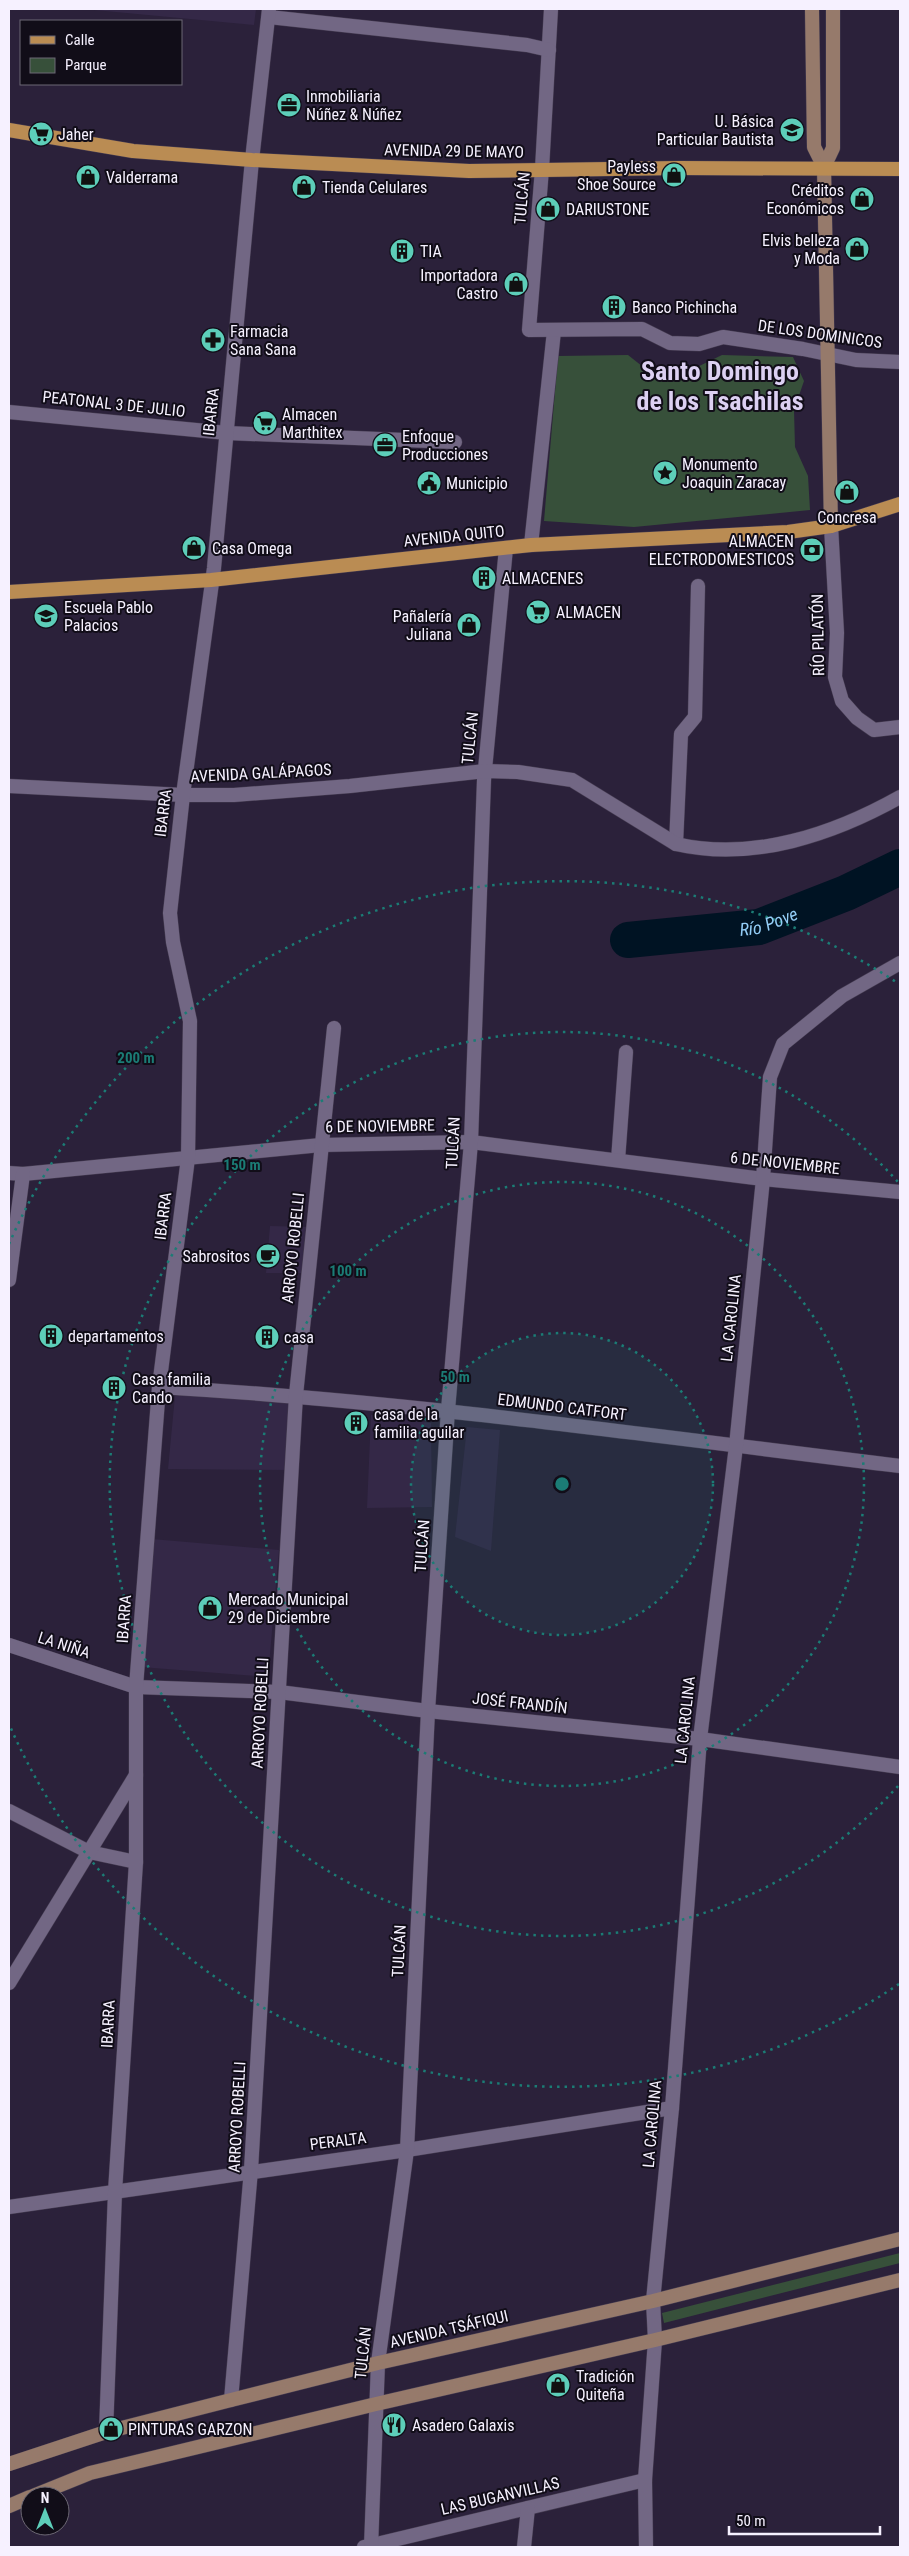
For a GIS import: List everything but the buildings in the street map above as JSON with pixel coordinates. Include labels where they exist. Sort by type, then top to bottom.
[{"type":"main road","points":[[812,9],[814,147],[824,168],[831,526]]},
{"type":"main road","points":[[824,168],[833,148],[833,9]]},
{"type":"main road","name":"AVENIDA 29 DE MAYO","points":[[9,130],[133,151],[252,160],[469,171],[824,168],[900,170]]},
{"type":"main road","name":"AVENIDA QUITO","points":[[9,592],[211,580],[531,545],[788,532],[831,526],[900,504]]},
{"type":"main road","name":"AVENIDA TSÁFIQUI","points":[[9,2464],[106,2432],[230,2400],[378,2363],[653,2301],[900,2239]]},
{"type":"main road","points":[[58,2486],[90,2473],[376,2404],[655,2340],[900,2280]]},
{"type":"street","name":"TULCÁN","points":[[529,330],[542,170],[551,9]]},
{"type":"street","points":[[269,13],[527,45],[549,50]]},
{"type":"street","name":"IBARRA","points":[[106,2432],[115,2192],[136,1862],[136,1687],[159,1386],[188,1158],[190,1021],[170,913],[183,795],[211,580],[227,433],[252,160],[269,13]]},
{"type":"street","name":"DE LOS DOMINICOS","points":[[529,330],[642,328],[670,343],[699,344],[724,337],[827,353],[856,360],[900,362]]},
{"type":"street","points":[[531,545],[554,331]]},
{"type":"street","name":"PEATONAL 3 DE JULIO","points":[[9,412],[227,433],[455,442]]},
{"type":"street","name":"RÍO PILATÓN","points":[[831,526],[837,633],[835,678],[842,702],[858,718],[874,730],[900,727]]},
{"type":"street","name":"TULCÁN","points":[[368,2546],[378,2363],[406,2150],[428,1711],[448,1410],[471,1142],[485,771],[506,548]]},
{"type":"street","points":[[698,586],[695,718],[681,734],[676,844],[730,850],[784,842],[842,826],[900,797]]},
{"type":"street","name":"AVENIDA GALÁPAGOS","points":[[9,786],[183,795],[234,795],[340,787],[485,771],[518,772],[572,780],[676,844]]},
{"type":"street","name":"LA CAROLINA","points":[[646,2547],[645,2480],[655,2340],[653,2301],[672,2108],[700,1739],[736,1446],[763,1179],[770,1077],[783,1044],[842,996],[900,963]]},
{"type":"street","name":"ARROYO ROBELLI","points":[[230,2400],[251,2170],[296,1394],[334,1028]]},
{"type":"street","points":[[618,1160],[626,1052]]},
{"type":"street","name":"6 DE NOVIEMBRE","points":[[9,1173],[23,1174],[321,1145],[471,1142],[763,1179],[900,1192]]},
{"type":"street","points":[[9,1280],[23,1174]]},
{"type":"street","name":"EDMUNDO CATFORT","points":[[159,1386],[296,1394],[448,1410],[900,1466]]},
{"type":"street","name":"LA NIÑA","points":[[9,1645],[136,1687]]},
{"type":"street","name":"JOSÉ FRANDÍN","points":[[136,1687],[279,1692],[428,1711],[700,1739],[900,1767]]},
{"type":"street","points":[[9,1983],[136,1775]]},
{"type":"street","points":[[9,1811],[88,1852],[136,1862]]},
{"type":"street","name":"PERALTA","points":[[9,2206],[115,2192],[251,2170],[406,2150],[672,2108]]},
{"type":"street","name":"LAS BUGANVILLAS","points":[[368,2546],[645,2480]]},
{"type":"street","points":[[524,2547],[528,2508]]},
{"type":"shaded area","points":[[84,9],[256,9],[254,25]]},
{"type":"shaded area","points":[[270,1226],[309,1227],[304,1273],[266,1273]]},
{"type":"shaded area","points":[[289,1394],[292,1470],[168,1469],[175,1396]]},
{"type":"shaded area","points":[[371,1415],[431,1423],[432,1507],[367,1508]]},
{"type":"shaded area","points":[[467,1427],[500,1430],[491,1551],[455,1537]]},
{"type":"shaded area","name":"Mercado Municipal 29 de Diciembre","points":[[152,1539],[279,1550],[268,1677],[141,1667]]},
{"type":"green space","points":[[628,355],[647,370],[691,370],[722,355],[793,357],[804,381],[794,410],[795,447],[808,476],[810,510],[634,527],[544,521],[558,356]]},
{"type":"green space","points":[[900,2253],[900,2263],[664,2323],[662,2313]]},
{"type":"waterway","name":"Río Pove","points":[[628,940],[759,927],[846,893],[900,867]]},
{"type":"place","name":"Inmobiliaria Núñez & Núñez","points":[[289,105]]},
{"type":"place","name":"U. Básica Particular Bautista","points":[[792,130]]},
{"type":"place","name":"Jaher","points":[[41,134]]},
{"type":"place","name":"Payless Shoe Source","points":[[674,175]]},
{"type":"place","name":"Valderrama","points":[[88,177]]},
{"type":"place","name":"Tienda Celulares","points":[[304,187]]},
{"type":"place","name":"Créditos Económicos","points":[[862,199]]},
{"type":"place","name":"DARIUSTONE","points":[[548,209]]},
{"type":"place","name":"Elvis belleza y Moda","points":[[857,249]]},
{"type":"place","name":"TIA","points":[[402,251]]},
{"type":"place","name":"Importadora Castro","points":[[516,284]]},
{"type":"place","name":"Banco Pichincha","points":[[614,307]]},
{"type":"place","name":"Farmacia Sana Sana","points":[[213,340]]},
{"type":"place","name":"Almacen Marthitex","points":[[265,423]]},
{"type":"place","name":"Enfoque Producciones","points":[[385,445]]},
{"type":"place","name":"Monumento Joaquin Zaracay","points":[[665,473]]},
{"type":"place","name":"Municipio","points":[[429,483]]},
{"type":"place","name":"Concresa","points":[[847,492]]},
{"type":"place","name":"Casa Omega","points":[[194,548]]},
{"type":"place","name":"ALMACEN ELECTRODOMESTICOS","points":[[812,550]]},
{"type":"place","name":"ALMACENES","points":[[484,578]]},
{"type":"place","name":"ALMACEN","points":[[538,612]]},
{"type":"place","name":"Escuela Pablo Palacios","points":[[46,616]]},
{"type":"place","name":"Pañalería Juliana","points":[[469,625]]},
{"type":"place","name":"Sabrositos","points":[[268,1256]]},
{"type":"place","name":"departamentos","points":[[51,1336]]},
{"type":"place","name":"casa","points":[[267,1337]]},
{"type":"place","name":"Casa familia Cando","points":[[114,1388]]},
{"type":"place","name":"casa de la familia aguilar","points":[[356,1423]]},
{"type":"place","name":"Mercado Municipal 29 de Diciembre","points":[[210,1608]]},
{"type":"place","name":"Tradición Quiteña","points":[[558,2385]]},
{"type":"place","name":"Asadero Galaxis","points":[[394,2425]]},
{"type":"place","name":"PINTURAS GARZON","points":[[111,2429]]},
{"type":"district","name":"Santo Domingo de los Tsachilas","points":[[720,386]]}]
